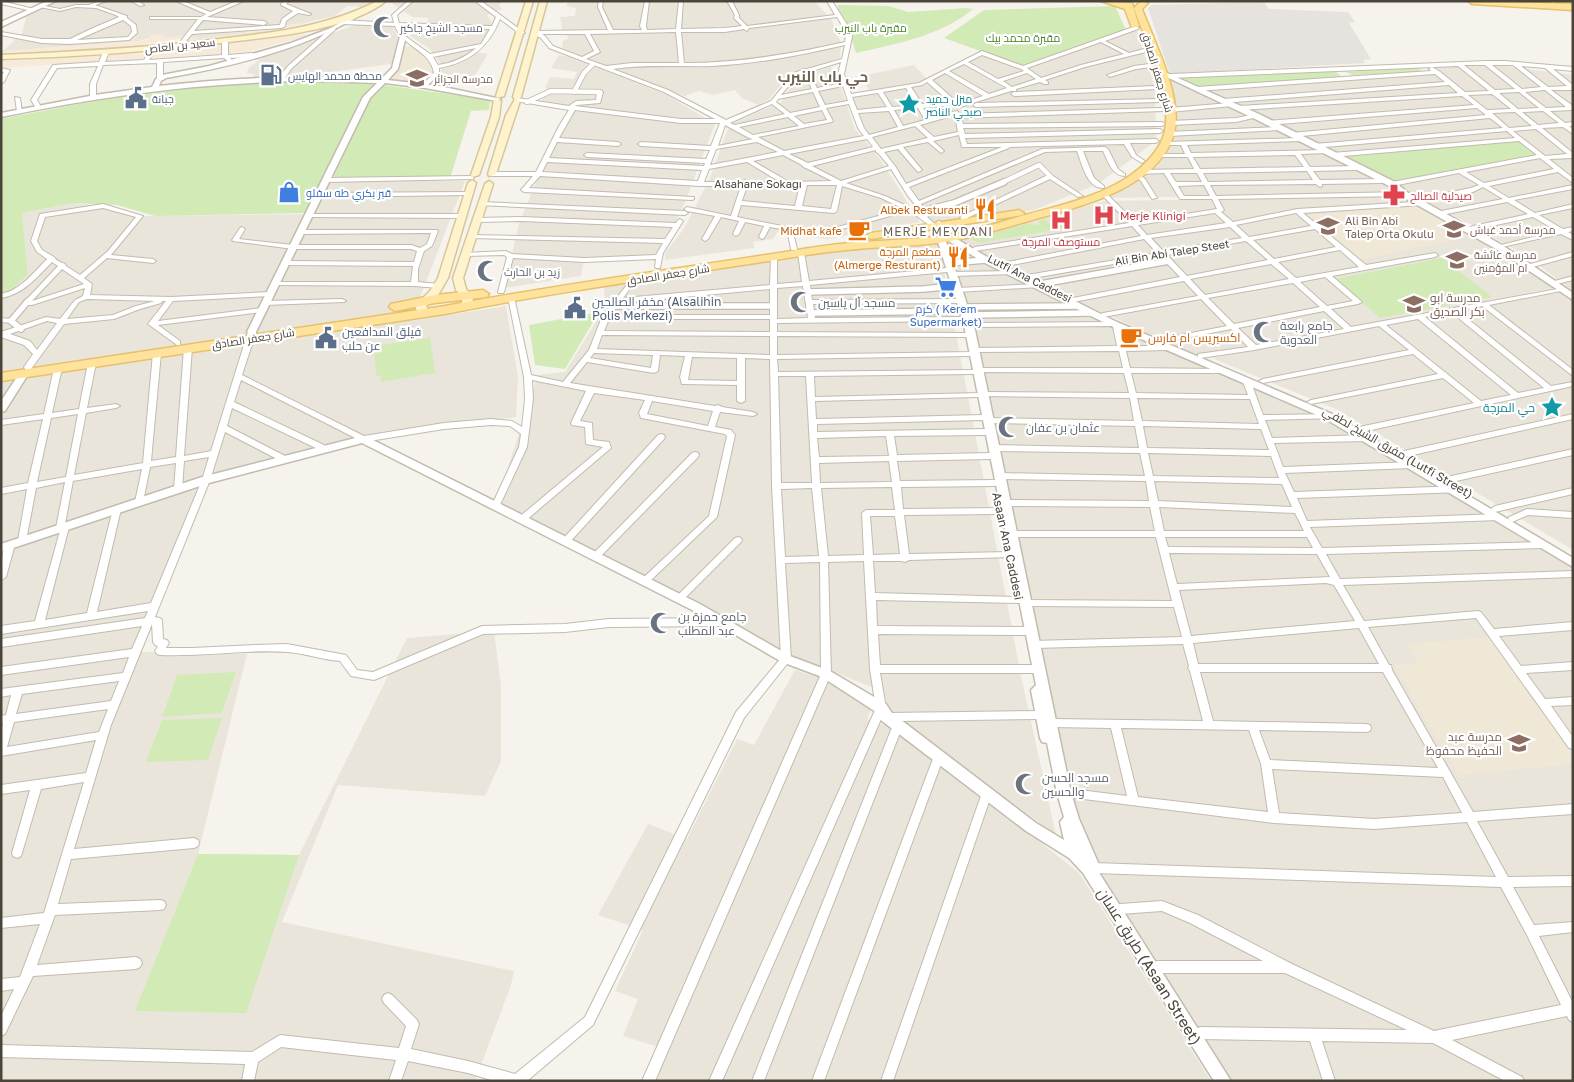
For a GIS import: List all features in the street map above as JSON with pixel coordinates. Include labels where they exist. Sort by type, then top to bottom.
[{"type":"main road","name":"سعيد بن العاص","points":[[1,58],[180,46],[294,32],[356,15],[383,1]]},
{"type":"main road","points":[[425,307],[439,286],[495,117],[498,99],[522,32],[530,1]]},
{"type":"main road","points":[[466,301],[458,284],[458,278],[510,115],[517,99],[544,1]]},
{"type":"main road","points":[[1105,1],[1138,5],[1147,2]]},
{"type":"main road","points":[[1472,1],[1573,7]]},
{"type":"main road","points":[[1546,1],[1573,3]]},
{"type":"main road","name":"شارع جعفر الصادق","points":[[1121,2],[1129,8],[1144,51],[1154,68],[1156,88],[1163,107]]},
{"type":"main road","name":"شارع جعفر الصادق","points":[[1,377],[26,370],[506,294],[658,262],[947,238],[975,233],[1076,205],[1103,190],[1124,175],[1151,164],[1156,156],[1164,133],[1163,107],[1138,8],[1147,2]]},
{"type":"main road","points":[[522,32],[535,32]]},
{"type":"main road","points":[[498,99],[509,95],[517,99]]},
{"type":"main road","name":"شارع جعفر الصادق","points":[[506,294],[634,279],[774,257],[901,230],[1025,212],[1119,186],[1139,169],[1164,133]]},
{"type":"main road","points":[[473,179],[482,185],[490,179]]},
{"type":"main road","points":[[965,220],[981,225],[982,228],[975,233]]},
{"type":"main road","points":[[901,230],[897,235],[905,242]]},
{"type":"main road","name":"شارع جعفر الصادق","points":[[1,371],[58,368],[157,353],[183,346]]},
{"type":"street","points":[[1,25],[53,1]]},
{"type":"street","points":[[42,6],[60,10],[105,1]]},
{"type":"street","points":[[133,1],[142,5]]},
{"type":"street","points":[[178,1],[210,14]]},
{"type":"street","points":[[180,46],[201,18],[242,1]]},
{"type":"street","points":[[288,1],[283,4],[309,14]]},
{"type":"street","points":[[411,1],[394,15],[396,25],[402,36],[430,56],[437,66],[438,73],[424,87]]},
{"type":"street","points":[[477,1],[522,32]]},
{"type":"street","points":[[601,1],[600,7],[611,30]]},
{"type":"street","points":[[645,30],[643,26],[647,1]]},
{"type":"street","points":[[681,1],[678,25],[682,64]]},
{"type":"street","points":[[729,1],[737,15],[736,18],[747,29]]},
{"type":"street","points":[[829,1],[850,36],[841,74],[861,128],[893,167],[917,204],[947,238],[986,260],[1115,325],[1163,344],[1247,382],[1334,416]]},
{"type":"street","points":[[1,2],[32,10]]},
{"type":"street","points":[[72,40],[70,42],[129,38],[135,32],[134,25],[125,17],[88,5]]},
{"type":"street","points":[[191,33],[282,26],[284,20],[298,11]]},
{"type":"street","points":[[282,78],[290,67],[333,29],[356,15]]},
{"type":"street","points":[[535,32],[747,29],[837,16]]},
{"type":"street","points":[[1,33],[42,41],[72,40],[125,17]]},
{"type":"street","points":[[437,66],[450,65],[474,53],[483,45],[494,28],[498,17]]},
{"type":"street","points":[[152,18],[201,18],[264,23]]},
{"type":"street","points":[[342,22],[494,28]]},
{"type":"street","points":[[998,81],[1100,40],[1136,28]]},
{"type":"street","points":[[160,78],[172,73],[210,68],[333,29]]},
{"type":"street","points":[[535,32],[543,37],[551,47],[666,91],[840,183],[893,167]]},
{"type":"street","points":[[581,59],[597,52],[587,32]]},
{"type":"street","points":[[1,1030],[27,977],[49,914],[114,704],[206,480],[250,335],[367,97],[395,69],[402,36]]},
{"type":"street","points":[[224,57],[225,40]]},
{"type":"street","points":[[1100,40],[1127,54]]},
{"type":"street","points":[[606,68],[649,64],[750,61],[848,43]]},
{"type":"street","points":[[430,56],[483,45]]},
{"type":"street","points":[[144,62],[154,48]]},
{"type":"street","points":[[959,105],[1014,90],[1127,54],[1144,51]]},
{"type":"street","points":[[93,96],[92,84],[106,52]]},
{"type":"street","points":[[733,127],[788,116],[880,91],[908,87],[928,80],[982,53],[1026,70],[1056,92]]},
{"type":"street","points":[[38,107],[34,100],[55,66],[100,65],[252,55]]},
{"type":"street","points":[[224,57],[231,62]]},
{"type":"street","points":[[775,100],[796,74],[843,60]]},
{"type":"street","points":[[155,87],[160,78],[160,61]]},
{"type":"street","points":[[964,62],[1014,90]]},
{"type":"street","points":[[574,92],[584,73],[593,64]]},
{"type":"street","points":[[1171,76],[1459,64],[1514,64],[1573,69]]},
{"type":"street","points":[[1459,64],[1572,156]]},
{"type":"street","points":[[1486,64],[1573,132]]},
{"type":"street","points":[[1514,64],[1572,108]]},
{"type":"street","points":[[1428,66],[1573,181]]},
{"type":"street","points":[[1546,66],[1572,87]]},
{"type":"street","points":[[1110,75],[1136,67],[1154,68],[1256,116],[1381,181],[1392,184],[1404,194],[1499,247],[1573,297]]},
{"type":"street","points":[[1564,68],[1573,74]]},
{"type":"street","points":[[1338,69],[1373,100]]},
{"type":"street","points":[[1,70],[7,70],[1,82]]},
{"type":"street","points":[[641,144],[714,148],[830,121],[805,70]]},
{"type":"street","points":[[945,71],[989,97]]},
{"type":"street","points":[[1197,89],[1437,72]]},
{"type":"street","points":[[1560,77],[1573,78]]},
{"type":"street","points":[[1,115],[93,96],[155,87],[282,78],[383,81],[498,99]]},
{"type":"street","points":[[928,80],[959,105]]},
{"type":"street","points":[[1278,83],[1291,95]]},
{"type":"street","points":[[1223,101],[1450,83]]},
{"type":"street","points":[[517,99],[571,108],[681,121],[725,122],[775,100],[845,84]]},
{"type":"street","points":[[908,87],[929,121]]},
{"type":"street","points":[[546,160],[707,165],[748,160],[868,137],[958,115],[1087,112],[1163,107],[1373,100],[1572,87]]},
{"type":"street","points":[[999,94],[1156,88]]},
{"type":"street","points":[[527,102],[551,91],[600,92],[598,102],[576,103],[571,108],[538,174],[524,190],[692,198]]},
{"type":"street","points":[[880,91],[902,128]]},
{"type":"street","points":[[1076,91],[1100,142]]},
{"type":"street","points":[[17,98],[20,111]]},
{"type":"street","points":[[1395,98],[1411,112]]},
{"type":"street","points":[[775,100],[788,116],[804,127]]},
{"type":"street","points":[[855,112],[920,106],[1082,103],[1163,107]]},
{"type":"street","points":[[959,105],[958,115],[964,146],[1126,142],[1256,116]]},
{"type":"street","points":[[1268,123],[1479,106]]},
{"type":"street","points":[[1291,135],[1516,111],[1572,108]]},
{"type":"street","name":"Alsahane Sokağı","points":[[725,122],[700,183],[840,183],[883,197],[910,209],[936,224]]},
{"type":"street","points":[[916,124],[941,151]]},
{"type":"street","points":[[805,166],[961,131],[1093,124],[1164,133],[1182,144],[1221,210],[975,249]]},
{"type":"street","points":[[1314,146],[1573,124]]},
{"type":"street","points":[[961,131],[1164,133],[1278,129]]},
{"type":"street","points":[[1156,156],[1329,154],[1520,139]]},
{"type":"street","points":[[555,140],[618,144]]},
{"type":"street","points":[[1182,144],[1301,140]]},
{"type":"street","points":[[1126,142],[1154,198]]},
{"type":"street","points":[[907,186],[1013,145]]},
{"type":"street","points":[[899,146],[919,170]]},
{"type":"street","points":[[1079,149],[1091,179],[1186,280],[1254,348]]},
{"type":"street","points":[[917,204],[1044,150],[1105,149],[1115,170],[1124,175]]},
{"type":"street","points":[[1297,153],[1327,195]]},
{"type":"street","points":[[588,155],[707,165]]},
{"type":"street","points":[[1392,184],[1543,157],[1572,156]]},
{"type":"street","points":[[748,160],[788,184]]},
{"type":"street","points":[[923,210],[947,206],[972,197],[1039,166],[1050,176],[1080,196]]},
{"type":"street","points":[[1139,169],[1198,171],[1356,168]]},
{"type":"street","points":[[1002,264],[1146,237],[1229,225],[1297,211],[1419,202],[1473,190],[1483,185],[1559,170]]},
{"type":"street","points":[[1166,171],[1182,198],[1404,194]]},
{"type":"street","points":[[1460,171],[1573,238]]},
{"type":"street","points":[[466,254],[506,253],[510,256],[658,262],[700,183],[538,174],[490,179]]},
{"type":"street","points":[[965,220],[963,217],[1050,176]]},
{"type":"street","points":[[326,180],[473,179]]},
{"type":"street","points":[[1174,184],[1381,181]]},
{"type":"street","points":[[734,216],[745,182]]},
{"type":"street","points":[[798,208],[804,183]]},
{"type":"street","points":[[738,203],[834,210],[840,183]]},
{"type":"street","points":[[1441,214],[1573,187]]},
{"type":"street","points":[[319,196],[469,194]]},
{"type":"street","points":[[482,204],[686,211],[734,216],[743,220],[790,229],[806,283],[811,317]]},
{"type":"street","points":[[81,277],[105,256],[140,216],[103,206],[42,215],[34,241],[39,250],[89,284]]},
{"type":"street","points":[[1469,229],[1573,206]]},
{"type":"street","points":[[825,232],[910,209]]},
{"type":"street","points":[[1214,210],[1350,330]]},
{"type":"street","points":[[1297,211],[1365,268]]},
{"type":"street","points":[[705,239],[719,215]]},
{"type":"street","points":[[308,216],[462,216]]},
{"type":"street","points":[[476,220],[521,219],[678,225]]},
{"type":"street","points":[[736,234],[743,220]]},
{"type":"street","points":[[762,237],[768,225]]},
{"type":"street","name":"Ali Bin Abi Talep Steet","points":[[1027,277],[1316,227]]},
{"type":"street","points":[[242,228],[235,240],[293,247],[411,247],[422,250]]},
{"type":"street","points":[[1499,247],[1573,229]]},
{"type":"street","points":[[301,232],[435,231],[430,245],[422,250],[416,264],[414,284]]},
{"type":"street","points":[[472,236],[668,241]]},
{"type":"street","name":"Lutfi Ana Caddesi","points":[[947,238],[975,249],[1038,285]]},
{"type":"street","name":"Asaan Ana Caddesi","points":[[947,238],[949,269],[972,352],[1010,555],[1035,644],[1046,719]]},
{"type":"street","points":[[606,317],[774,319],[1074,303],[1341,248]]},
{"type":"street","points":[[1529,266],[1573,254]]},
{"type":"street","points":[[1104,315],[1435,255]]},
{"type":"street","points":[[105,256],[154,261]]},
{"type":"street","points":[[495,507],[523,447],[523,432],[530,399],[528,376],[506,294],[510,256]]},
{"type":"street","points":[[1,1051],[253,1058],[280,1041],[404,1054],[468,1067],[517,1081],[589,1021],[740,715],[786,659],[776,486],[773,357],[774,257]]},
{"type":"street","points":[[1,296],[10,296],[52,258]]},
{"type":"street","points":[[616,304],[949,269],[986,260]]},
{"type":"street","points":[[599,333],[773,335],[961,308],[1038,285],[1169,262]]},
{"type":"street","points":[[286,263],[416,264]]},
{"type":"street","points":[[11,321],[63,265]]},
{"type":"street","points":[[949,269],[1013,273]]},
{"type":"street","points":[[592,351],[773,357],[1122,349],[1163,344],[1358,302],[1327,275]]},
{"type":"street","points":[[1553,283],[1573,278]]},
{"type":"street","points":[[565,384],[592,351],[606,317],[634,279]]},
{"type":"street","points":[[28,302],[30,304],[89,284]]},
{"type":"street","points":[[86,297],[89,284]]},
{"type":"street","points":[[276,284],[414,284],[439,286]]},
{"type":"street","points":[[808,292],[924,289],[961,308],[1115,325]]},
{"type":"street","points":[[1201,356],[1254,348],[1562,289]]},
{"type":"street","points":[[1,408],[26,370],[77,301],[86,297],[172,298],[270,294]]},
{"type":"street","points":[[3,335],[46,319],[63,322],[114,317],[138,307],[172,298]]},
{"type":"street","points":[[152,324],[172,298]]},
{"type":"street","points":[[152,324],[264,306],[342,301]]},
{"type":"street","points":[[809,302],[1091,313]]},
{"type":"street","name":"Lutfi Ana Caddesi","points":[[1074,303],[1104,315]]},
{"type":"street","points":[[616,304],[774,306]]},
{"type":"street","points":[[1483,304],[1573,374]]},
{"type":"street","points":[[1452,310],[1550,389]]},
{"type":"street","name":"مفرق الشيخ لطفي (Lutfi Street)","points":[[1104,315],[1163,344],[1201,356],[1311,402],[1404,454],[1497,513],[1512,519],[1573,556]]},
{"type":"street","points":[[1419,316],[1517,396]]},
{"type":"street","points":[[1,320],[11,321],[21,329]]},
{"type":"street","points":[[152,324],[183,346],[178,489]]},
{"type":"street","points":[[1381,324],[1480,404]]},
{"type":"street","points":[[1115,325],[1134,395],[1160,534],[1209,725]]},
{"type":"street","points":[[3,335],[27,343],[38,355]]},
{"type":"street","points":[[1263,381],[1415,352]]},
{"type":"street","points":[[139,502],[147,464],[157,353]]},
{"type":"street","points":[[585,359],[654,371],[657,354]]},
{"type":"street","points":[[690,355],[684,377],[686,382],[741,383]]},
{"type":"street","points":[[741,355],[741,401]]},
{"type":"street","points":[[39,624],[62,527],[92,363]]},
{"type":"street","points":[[1,576],[32,486],[58,368]]},
{"type":"street","points":[[774,374],[1220,370]]},
{"type":"street","points":[[648,1081],[826,674],[824,560],[816,485],[813,399],[810,375]]},
{"type":"street","points":[[1311,402],[1444,375]]},
{"type":"street","points":[[238,376],[645,581],[724,622],[786,659],[826,674],[884,712],[898,725],[1031,826],[1074,854]]},
{"type":"street","points":[[528,376],[591,390],[718,407],[753,414]]},
{"type":"street","points":[[1200,1033],[1434,1037],[1572,1011],[1446,773],[1388,668],[1359,623],[1309,534],[1280,470],[1247,382]]},
{"type":"street","points":[[1269,441],[1364,433],[1480,404],[1573,384]]},
{"type":"street","points":[[521,520],[607,448],[606,444],[588,442],[589,425],[575,423],[591,390]]},
{"type":"street","points":[[813,399],[980,394],[1253,397]]},
{"type":"street","points":[[645,581],[713,517],[731,436],[728,432],[711,428],[644,416],[643,413],[650,398]]},
{"type":"street","points":[[230,403],[325,449]]},
{"type":"street","points":[[1,423],[116,406]]},
{"type":"street","points":[[711,428],[718,407]]},
{"type":"street","points":[[813,422],[1262,422],[1334,416]]},
{"type":"street","points":[[1404,454],[1573,416]]},
{"type":"street","points":[[12,544],[206,480],[363,439],[444,426],[491,422],[512,424],[523,432]]},
{"type":"street","points":[[814,434],[890,434],[986,423]]},
{"type":"street","points":[[222,427],[284,459]]},
{"type":"street","points":[[1364,433],[1412,465],[1458,489]]},
{"type":"street","points":[[890,434],[905,559]]},
{"type":"street","points":[[565,542],[661,437]]},
{"type":"street","points":[[815,460],[992,452],[1145,449],[1274,453]]},
{"type":"street","points":[[1447,480],[1573,452]]},
{"type":"street","points":[[1,491],[214,453]]},
{"type":"street","points":[[595,557],[695,455]]},
{"type":"street","points":[[1280,470],[1412,465]]},
{"type":"street","points":[[776,486],[896,484],[997,479],[1150,477],[1285,480]]},
{"type":"street","points":[[1291,495],[1458,489]]},
{"type":"street","points":[[1304,524],[1497,513],[1573,491]]},
{"type":"street","points":[[715,1081],[884,712],[875,669],[866,512],[1155,504],[1297,510]]},
{"type":"street","name":"Asaan Ana Caddesi","points":[[1002,507],[1012,534],[1033,669],[1046,719],[1074,854]]},
{"type":"street","points":[[91,616],[117,510]]},
{"type":"street","points":[[1512,519],[1527,512],[1573,516]]},
{"type":"street","points":[[1497,513],[1542,545],[1573,563]]},
{"type":"street","points":[[1556,514],[1573,523]]},
{"type":"street","points":[[1012,534],[1309,534]]},
{"type":"street","points":[[679,599],[738,540]]},
{"type":"street","points":[[1165,550],[1319,551],[1542,545]]},
{"type":"street","points":[[780,560],[869,560],[1010,555]]},
{"type":"street","points":[[1174,587],[1326,580],[1337,582],[1573,574]]},
{"type":"street","points":[[871,596],[1178,604]]},
{"type":"street","points":[[1,630],[155,606]]},
{"type":"street","points":[[1035,644],[1187,640],[1359,623],[1478,614],[1572,742]]},
{"type":"street","points":[[1,643],[157,620],[158,642],[164,643],[160,650],[182,653],[300,649],[323,656],[343,658],[354,673],[374,676],[482,630],[565,628],[609,623],[724,622]]},
{"type":"street","points":[[1492,633],[1573,626]]},
{"type":"street","points":[[873,630],[1026,632]]},
{"type":"street","points":[[1,671],[136,652]]},
{"type":"street","points":[[1518,670],[1573,666]]},
{"type":"street","points":[[1193,668],[1388,668]]},
{"type":"street","points":[[875,669],[1033,669]]},
{"type":"street","points":[[1,693],[126,676]]},
{"type":"street","points":[[18,690],[6,719],[1,750],[103,735]]},
{"type":"street","points":[[1542,703],[1573,702]]},
{"type":"street","points":[[6,719],[114,704]]},
{"type":"street","points":[[884,712],[1115,724],[1366,728]]},
{"type":"street","points":[[1046,719],[1064,793],[1088,861],[1231,1081]]},
{"type":"street","points":[[1115,724],[1134,801]]},
{"type":"street","points":[[758,1081],[898,725]]},
{"type":"street","points":[[1252,726],[1266,764],[1274,818]]},
{"type":"street","points":[[818,1081],[939,756]]},
{"type":"street","points":[[1266,764],[1446,773]]},
{"type":"street","points":[[1,790],[90,777]]},
{"type":"street","points":[[17,853],[37,785]]},
{"type":"street","points":[[886,1081],[987,793]]},
{"type":"street","points":[[1064,793],[1274,818],[1374,824],[1469,815],[1573,809]]},
{"type":"street","points":[[66,855],[194,843]]},
{"type":"street","name":"طريق عسان (Asaan Street)","points":[[1074,854],[1088,868],[1223,1081]]},
{"type":"street","points":[[1094,868],[1505,882],[1573,881]]},
{"type":"street","points":[[1,923],[49,914],[160,905]]},
{"type":"street","points":[[1120,909],[1162,906],[1194,919],[1286,967],[1434,1037],[1518,1081]]},
{"type":"street","points":[[1531,931],[1573,927]]},
{"type":"street","points":[[1,985],[27,977],[136,963]]},
{"type":"street","points":[[1157,967],[1286,967]]},
{"type":"street","points":[[388,999],[413,1024],[395,1081]]},
{"type":"street","points":[[1314,1035],[1329,1081]]},
{"type":"street","points":[[248,1081],[253,1058]]},
{"type":"shaded area","points":[[57,1],[372,1],[361,7],[348,6],[334,16],[305,23],[247,30],[246,33],[198,39],[184,36],[163,38],[164,34],[139,41],[3,51],[22,33],[27,14]]},
{"type":"shaded area","points":[[389,1],[503,1],[499,5],[502,9],[487,15],[492,23],[487,39],[475,52],[488,54],[474,77],[456,79],[441,76],[441,64],[429,48],[408,33],[406,27],[425,28],[429,18],[412,17]]},
{"type":"shaded area","points":[[569,1],[814,1],[831,19],[841,43],[840,58],[790,74],[768,100],[758,105],[742,98],[735,90],[713,95],[699,91],[684,96],[562,48],[563,41],[569,38],[562,29],[560,17],[575,16],[576,8],[566,6]]},
{"type":"shaded area","points":[[1264,2],[1269,9],[1348,12],[1355,22],[1349,23],[1371,59],[1363,60],[1365,63],[1172,74],[1169,72],[1148,8],[1152,5]]},
{"type":"shaded area","points":[[305,23],[308,27],[189,43],[180,39],[63,55],[1,56],[1,51],[139,41],[147,40],[151,35],[164,34],[163,38],[184,36],[198,39],[246,33],[247,30]]},
{"type":"shaded area","points":[[355,25],[393,27],[398,36],[392,64],[298,76],[252,78],[255,74],[246,73],[250,67],[264,56],[313,38],[324,40],[333,33]]},
{"type":"shaded area","points":[[1136,28],[1155,88],[1156,141],[1098,184],[1034,210],[933,225],[918,212],[876,148],[849,96],[870,93],[861,76],[914,65],[928,80],[982,53],[1023,68]]},
{"type":"shaded area","points":[[305,34],[306,36],[248,52],[1,68],[1,61],[152,53]]},
{"type":"shaded area","points":[[411,46],[429,58],[435,68],[434,72],[421,84],[389,80],[399,67],[404,47]]},
{"type":"shaded area","points":[[559,55],[569,57],[665,94],[715,124],[687,197],[672,230],[657,255],[584,260],[581,276],[504,288],[519,224],[534,187],[571,114],[586,108],[541,101],[546,95],[546,86],[550,77],[574,79],[577,72],[551,68]]},
{"type":"shaded area","points":[[1490,64],[1573,75],[1573,550],[1338,410],[1212,358],[1571,290],[1530,258],[1472,225],[1258,114],[1201,87],[1433,72],[1492,119],[1545,156],[1455,83],[1430,66]]},
{"type":"shaded area","points":[[830,67],[835,70],[855,129],[880,159],[920,222],[828,239],[800,236],[801,227],[782,225],[773,239],[753,242],[754,248],[665,260],[665,253],[683,230],[710,178],[727,131],[734,123],[781,102],[797,78]]},
{"type":"shaded area","points":[[1171,76],[1399,193],[1110,198],[1165,144]]},
{"type":"shaded area","points":[[326,180],[465,181],[411,321],[506,306],[518,377],[516,417],[363,439],[206,480],[136,652],[247,654],[198,854],[299,855],[407,638],[494,631],[501,686],[501,761],[485,796],[338,785],[282,922],[514,971],[511,985],[475,1081],[1,1081],[1,293],[8,293],[28,273],[22,213],[74,203],[103,206],[140,216],[310,214]]},
{"type":"shaded area","points":[[1404,196],[1466,230],[1555,288],[1198,356],[1041,284],[959,240],[1105,201]]},
{"type":"shaded area","points":[[1422,208],[1474,236],[1359,260],[1304,214]]},
{"type":"shaded area","points":[[938,239],[1021,676],[1056,835],[889,712],[884,692],[781,651],[495,507],[538,375],[565,372],[605,307],[604,284],[872,243]]},
{"type":"shaded area","points":[[951,241],[1155,346],[1329,420],[1573,567],[1573,1081],[1231,1081],[1089,862],[1069,800],[996,442],[942,242]]},
{"type":"shaded area","points":[[1491,637],[1573,754],[1573,764],[1458,775],[1394,665],[1418,663],[1407,644]]},
{"type":"shaded area","points":[[795,670],[827,680],[872,706],[867,719],[901,731],[1079,873],[1211,1081],[655,1081],[668,1050],[623,1036],[638,999],[615,991],[643,930],[598,915],[648,824],[687,839],[737,739],[754,745]]},
{"type":"green space","name":"مقبرة باب النيرب","points":[[838,5],[889,6],[908,12],[973,9],[960,19],[932,33],[856,53],[847,24],[838,12]]},
{"type":"green space","name":"مقبرة محمد بيك","points":[[1115,6],[1126,30],[1022,66],[944,38],[984,10]]},
{"type":"green space","points":[[1418,68],[1422,72],[1352,75],[1346,72]]},
{"type":"green space","points":[[1335,71],[1342,77],[1202,87],[1182,78]]},
{"type":"green space","points":[[307,81],[376,84],[368,93],[306,213],[155,216],[117,205],[74,203],[22,213],[28,274],[8,293],[1,293],[1,119],[140,92],[233,83]]},
{"type":"green space","points":[[384,85],[490,100],[489,110],[471,111],[450,178],[337,178],[334,176],[371,97]]},
{"type":"green space","points":[[1518,141],[1536,155],[1391,184],[1341,157]]},
{"type":"green space","points":[[1045,219],[1053,226],[1063,223],[1070,227],[979,243],[971,239],[1026,224],[1040,225],[1038,221]]},
{"type":"green space","points":[[1442,258],[1492,297],[1380,318],[1335,279]]},
{"type":"green space","points":[[599,312],[565,369],[535,365],[529,325]]},
{"type":"green space","points":[[430,338],[435,373],[381,382],[381,375],[376,376],[374,346]]},
{"type":"green space","points":[[236,672],[222,713],[162,717],[177,675]]},
{"type":"green space","points":[[222,718],[208,760],[146,762],[162,720]]},
{"type":"green space","points":[[198,854],[299,855],[246,1013],[135,1011]]},
{"type":"place","name":"مسجد الشيخ جاكير","points":[[384,27]]},
{"type":"place","name":"محطة محمد الهايس","points":[[271,75]]},
{"type":"place","name":"مدرسة الجزائر","points":[[417,78]]},
{"type":"place","name":"جبانة","points":[[136,98]]},
{"type":"place","name":"منزل حميد صبحي الناصر","points":[[909,104]]},
{"type":"place","name":"قبر بكري طه سفلو","points":[[289,192]]},
{"type":"place","name":"صيدلية الصالح","points":[[1394,195]]},
{"type":"place","name":"Albek Resturanti","points":[[985,209]]},
{"type":"place","name":"Merje Kliniği","points":[[1104,215]]},
{"type":"place","name":"مستوصف المرجة","points":[[1061,220]]},
{"type":"place","name":"Ali Bin Abi Talep Orta Okulu","points":[[1328,226]]},
{"type":"place","name":"مدرسة أحمد غباش","points":[[1454,229]]},
{"type":"place","name":"Midhat kafe","points":[[859,230]]},
{"type":"place","name":"مطعم المرجة (Almerge Resturant)","points":[[958,257]]},
{"type":"place","name":"مدرسة عائشة ام المؤمنين","points":[[1457,260]]},
{"type":"place","name":"زيد بن الحارث","points":[[488,271]]},
{"type":"place","name":"كرم ( Kerem Supermarket)","points":[[946,287]]},
{"type":"place","name":"مسجد آل ياسين","points":[[801,302]]},
{"type":"place","name":"مدرسة ابو بكر الصديق","points":[[1414,304]]},
{"type":"place","name":"مخفر الصالحين (Alsalihin Polis Merkezi)","points":[[575,308]]},
{"type":"place","name":"جامع رابعة العدوية","points":[[1264,332]]},
{"type":"place","name":"اكسبريس ام فارس","points":[[1131,337]]},
{"type":"place","name":"فيلق المدافعين عن حلب","points":[[326,338]]},
{"type":"place","name":"حي المرجة","points":[[1552,407]]},
{"type":"place","name":"عثمان بن عفان","points":[[1009,427]]},
{"type":"place","name":"جامع حمزة بن عبد المطلب","points":[[661,623]]},
{"type":"place","name":"مدرسة عبد الحفيظ محفوظ","points":[[1519,743]]},
{"type":"place","name":"مسجد الحسن والحسين","points":[[1026,784]]},
{"type":"district","name":"حي باب النيرب","points":[[823,76]]},
{"type":"district","name":"MERJE MEYDANI","points":[[938,231]]}]
